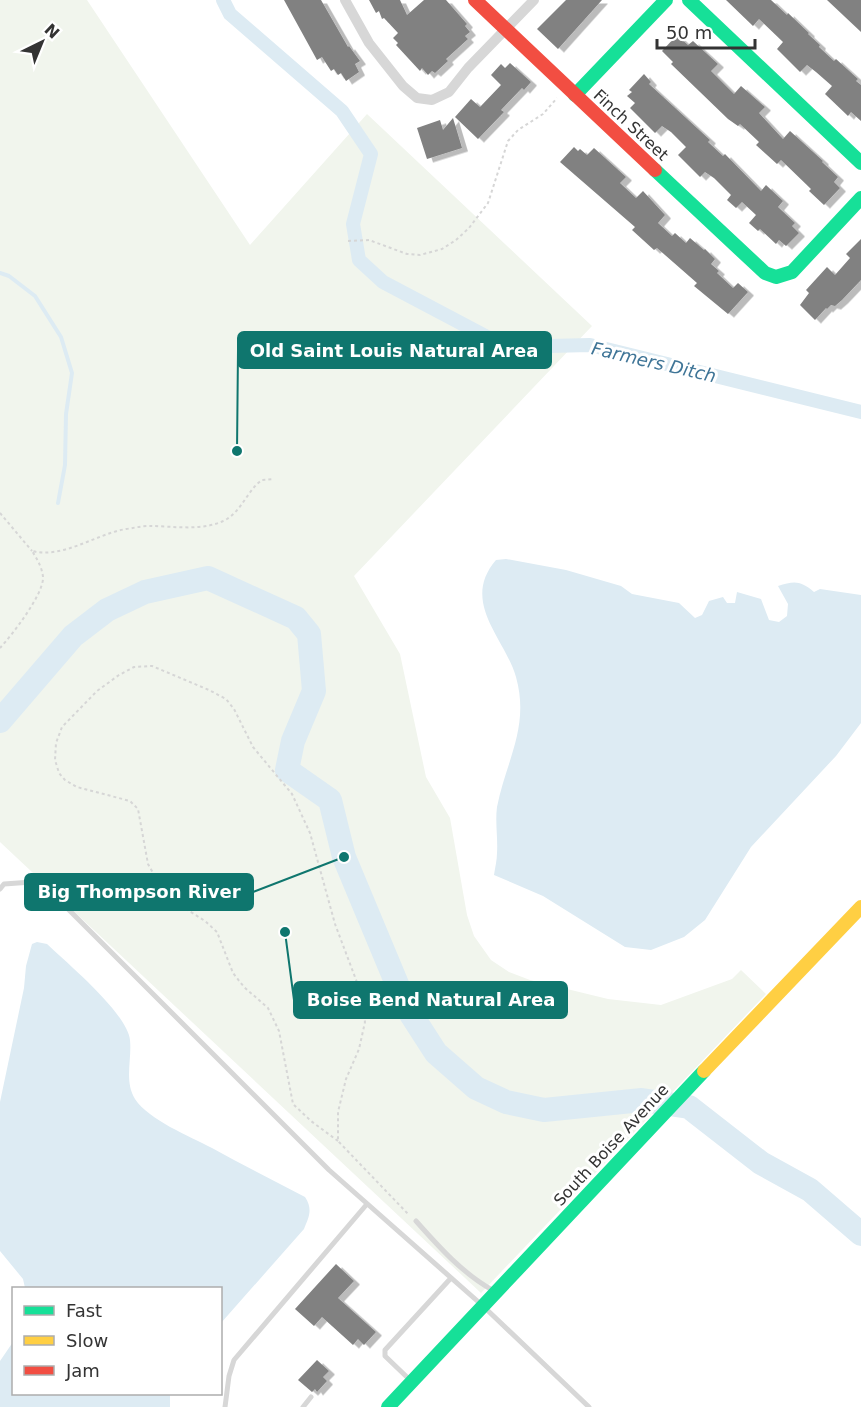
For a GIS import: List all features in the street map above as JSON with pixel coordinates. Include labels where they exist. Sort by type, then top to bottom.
[{"type":"street","points":[[345,0],[369,44],[387,67],[411,94],[425,100],[432,100],[449,92],[468,68],[534,0]]},
{"type":"street","name":"Finch Street","points":[[475,0],[765,273],[776,277],[792,272],[861,198]]},
{"type":"street","points":[[571,91],[666,0]]},
{"type":"street","points":[[689,0],[861,163]]},
{"type":"street","name":"South Boise Avenue","points":[[388,1407],[656,1120],[860,910]]},
{"type":"lane","points":[[0,889],[4,884],[33,882],[56,897],[329,1170],[483,1306],[589,1407]]},
{"type":"lane","points":[[225,1407],[229,1376],[234,1360],[368,1204]]},
{"type":"lane","points":[[416,1221],[437,1245],[475,1281],[495,1292]]},
{"type":"lane","points":[[412,1382],[385,1356],[385,1350],[451,1278]]},
{"type":"lane","points":[[303,1407],[311,1397]]},
{"type":"path","points":[[348,241],[369,240],[407,254],[420,255],[442,249],[456,240],[474,222],[488,203],[508,141],[518,130],[543,114],[571,91]]},
{"type":"path","points":[[32,551],[43,554],[121,530],[146,526],[186,527],[213,524],[228,519],[262,480],[274,479]]},
{"type":"path","points":[[0,513],[32,551],[39,562],[43,577],[41,588],[14,633],[0,648]]},
{"type":"path","points":[[338,1141],[338,1112],[346,1079],[359,1049],[365,1022],[358,986],[335,924],[310,833],[292,794],[253,747],[234,709],[226,699],[152,666],[134,667],[118,675],[97,692],[62,727],[56,742],[55,760],[59,773],[65,780],[77,787],[130,801],[138,809],[148,864],[162,889],[217,932],[233,973],[244,987],[268,1008],[279,1031],[293,1104],[338,1141],[416,1221]]},
{"type":"shaded area","points":[[0,0],[87,0],[250,245],[367,114],[592,326],[354,576],[400,654],[426,777],[450,818],[467,915],[474,936],[491,960],[509,972],[530,980],[608,999],[661,1005],[732,979],[741,970],[766,994],[481,1293],[0,842]]},
{"type":"shaded area","points":[[506,559],[566,570],[621,586],[632,594],[679,603],[695,618],[702,615],[709,601],[723,597],[727,603],[735,603],[737,592],[761,599],[769,620],[779,622],[787,616],[788,604],[778,586],[793,583],[805,585],[814,592],[820,589],[861,595],[861,723],[836,756],[751,847],[705,920],[684,937],[651,950],[625,947],[543,896],[494,875],[497,856],[497,807],[519,728],[520,695],[511,662],[488,620],[482,591],[486,575],[496,560]]},
{"type":"shaded area","points":[[37,942],[47,944],[95,989],[119,1016],[130,1040],[130,1085],[141,1107],[170,1127],[305,1197],[309,1205],[309,1213],[304,1229],[222,1322],[222,1287],[25,1287],[23,1279],[0,1251],[0,1102],[32,944]]},
{"type":"shaded area","points":[[12,1343],[12,1395],[170,1395],[170,1407],[0,1407],[0,1361]]},
{"type":"building","points":[[284,0],[321,0],[348,47],[360,61],[355,64],[359,72],[346,81],[341,73],[338,75],[334,69],[331,71],[322,57],[317,60]]},
{"type":"building","points":[[369,0],[400,0],[407,15],[424,0],[446,0],[467,24],[465,26],[470,32],[465,36],[468,39],[446,59],[448,61],[435,73],[432,71],[428,75],[422,68],[420,71],[396,45],[398,43],[393,38],[398,33],[384,18],[382,19],[379,11],[376,13]]},
{"type":"building","points":[[566,0],[602,0],[558,49],[537,29]]},
{"type":"building","points":[[726,0],[771,0],[787,15],[788,13],[820,45],[819,47],[858,79],[856,81],[861,85],[861,121],[851,112],[848,116],[825,94],[832,86],[816,72],[807,65],[800,72],[777,49],[783,42],[759,19],[753,26]]},
{"type":"building","points":[[827,0],[861,0],[861,32]]},
{"type":"building","points":[[677,35],[688,45],[693,41],[718,64],[711,71],[734,94],[741,86],[765,107],[759,113],[783,139],[790,131],[838,177],[834,182],[840,188],[824,205],[781,160],[777,164],[756,145],[759,142],[740,124],[738,126],[728,119],[671,64],[673,62],[662,51]]},
{"type":"building","points":[[510,63],[531,82],[501,110],[504,112],[478,139],[455,117],[471,99],[480,107],[501,85],[491,75],[501,64],[505,68]]},
{"type":"building","points":[[644,74],[651,82],[649,84],[710,140],[708,142],[723,156],[725,154],[761,191],[766,185],[783,201],[778,207],[795,223],[792,226],[799,233],[786,246],[779,240],[776,244],[760,229],[758,231],[749,223],[756,215],[742,202],[736,208],[727,200],[731,195],[714,178],[705,172],[700,177],[678,155],[686,147],[671,132],[662,126],[655,133],[630,108],[635,103],[627,96],[632,92],[629,90]]},
{"type":"building","points":[[453,118],[462,148],[427,159],[417,128],[440,120],[443,130]]},
{"type":"building","points":[[574,147],[587,155],[594,148],[626,177],[620,183],[636,198],[643,191],[665,215],[658,223],[672,236],[675,233],[686,243],[690,238],[705,249],[715,259],[711,264],[719,271],[717,273],[733,288],[738,283],[748,292],[728,314],[694,286],[697,283],[657,248],[654,250],[632,230],[635,227],[560,162]]},
{"type":"building","points":[[861,239],[861,280],[842,300],[835,306],[831,305],[826,308],[815,320],[800,305],[809,293],[806,290],[827,267],[835,275],[850,258],[846,254]]},
{"type":"building","points":[[336,1264],[354,1281],[338,1298],[376,1332],[364,1345],[358,1339],[353,1345],[322,1317],[314,1326],[295,1309]]},
{"type":"building","points":[[317,1360],[329,1371],[323,1377],[327,1381],[317,1392],[315,1389],[312,1392],[298,1380]]},
{"type":"waterway","name":"Farmers Ditch","points":[[223,0],[230,14],[342,111],[371,154],[353,224],[359,260],[383,282],[506,347],[590,345],[861,412]]},
{"type":"waterway","points":[[0,273],[9,276],[35,296],[61,337],[72,373],[66,414],[65,465],[58,503]]},
{"type":"waterway","points":[[0,721],[73,636],[107,610],[145,592],[208,578],[296,618],[309,634],[314,691],[293,741],[287,770],[330,800],[344,857],[407,1008],[436,1053],[476,1088],[506,1102],[544,1110],[642,1100],[689,1107],[761,1163],[810,1190],[861,1234]]},
{"type":"traffic: fast","points":[[575,95],[666,0]]},
{"type":"traffic: fast","points":[[689,0],[861,163]]},
{"type":"traffic: fast","points":[[655,170],[765,273],[776,277],[792,272],[861,198]]},
{"type":"traffic: fast","points":[[388,1407],[704,1071]]},
{"type":"traffic: slow","points":[[704,1071],[861,907]]},
{"type":"traffic: jam","points":[[475,0],[655,170]]},
{"type":"place","name":"Old Saint Louis Natural Area","points":[[237,451]]},
{"type":"place","name":"Big Thompson River","points":[[344,857]]},
{"type":"place","name":"Boise Bend Natural Area","points":[[285,932]]}]
